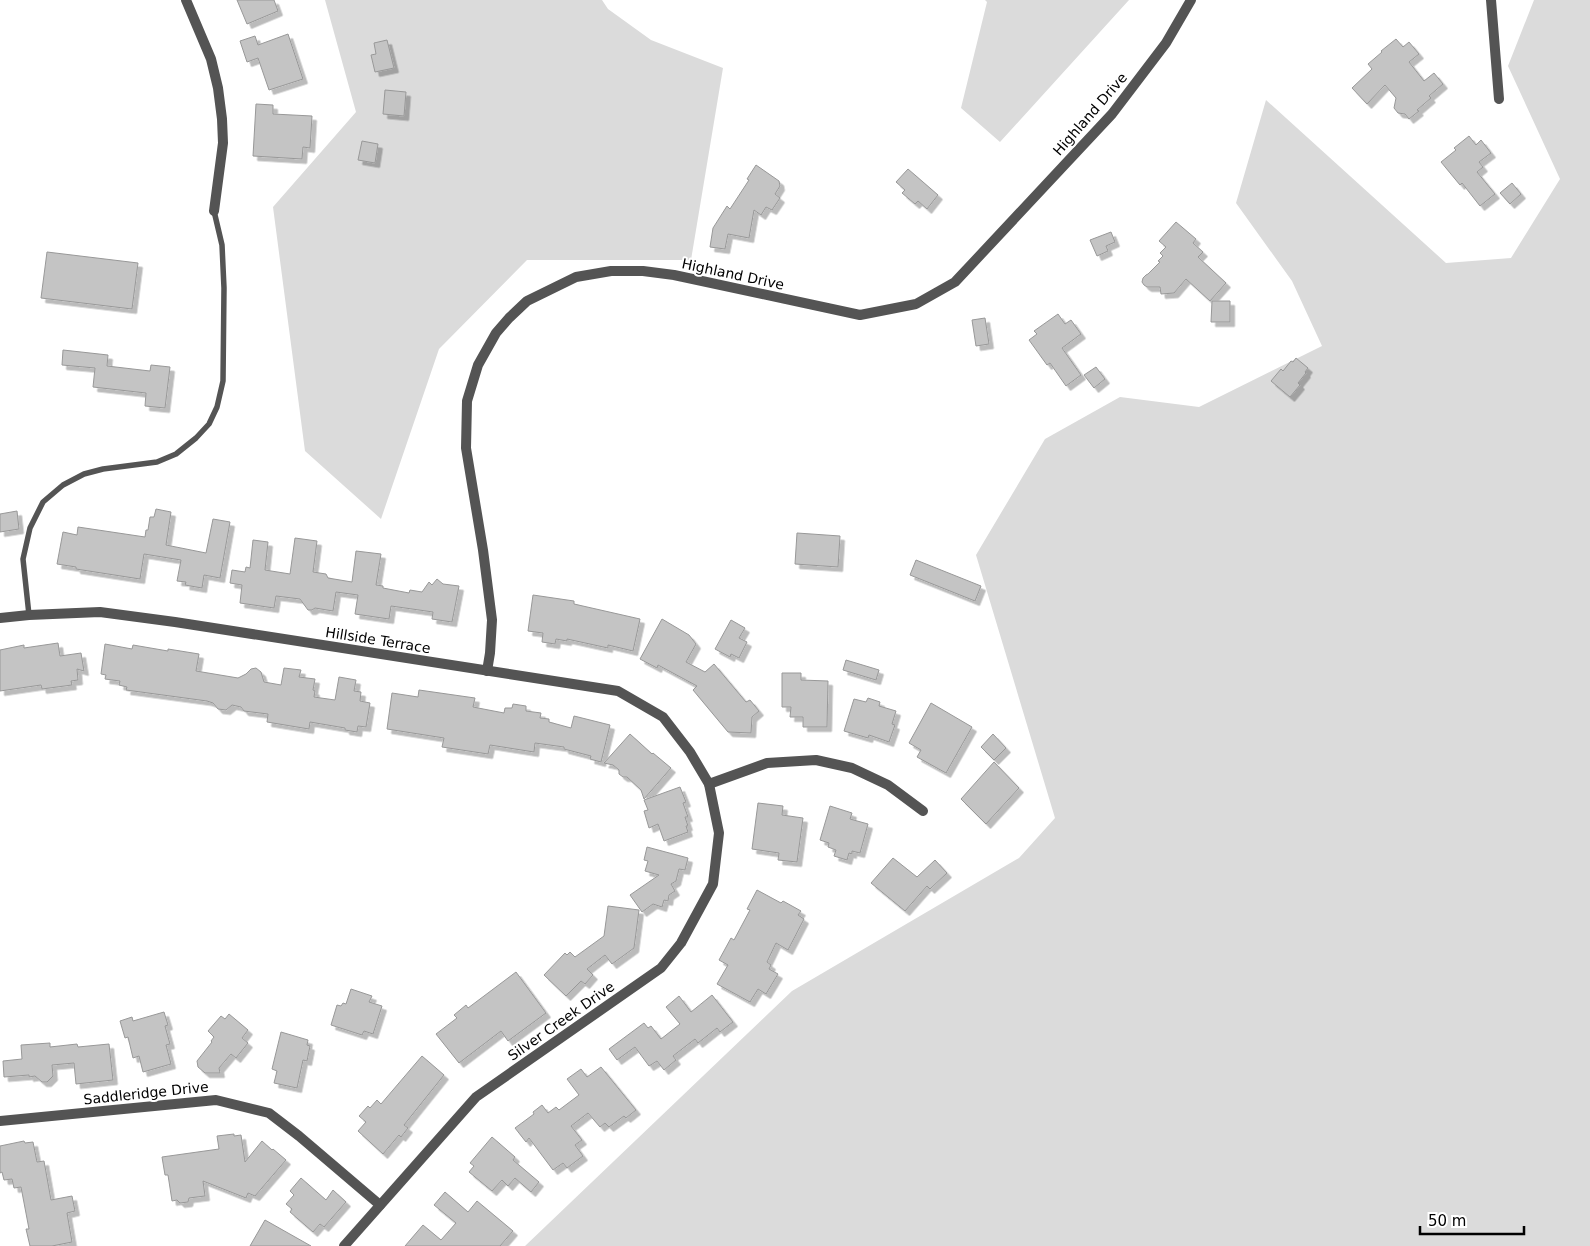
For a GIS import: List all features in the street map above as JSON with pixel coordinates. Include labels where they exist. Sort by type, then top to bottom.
[{"type":"street","points":[[186,0],[211,59],[220,103],[223,143],[214,210]]},
{"type":"street","name":"Highland Drive","points":[[486,671],[490,653],[492,620],[483,550],[466,448],[467,401],[478,365],[496,333],[509,318],[527,301],[576,277],[611,271],[643,271],[674,276],[860,315],[916,304],[955,282],[1112,114],[1166,42],[1191,0]]},
{"type":"street","points":[[1491,0],[1499,99]]},
{"type":"street","name":"Hillside Terrace","points":[[0,618],[100,612],[618,691],[663,717],[690,752],[709,784]]},
{"type":"street","points":[[709,784],[767,763],[816,760],[852,768],[870,776],[888,785],[923,812]]},
{"type":"street","name":"Silver Creek Drive","points":[[344,1246],[476,1096],[661,968],[676,950],[713,884],[719,833],[709,784]]},
{"type":"street","name":"Saddleridge Drive","points":[[0,1121],[216,1100],[269,1113],[380,1205]]},
{"type":"lane","points":[[29,615],[23,559],[30,528],[43,502],[63,486],[84,474],[103,469],[157,462],[176,454],[196,438],[209,424],[217,407],[223,381],[224,288],[222,245],[214,210]]},
{"type":"shaded area","points":[[325,0],[602,0],[608,9],[651,40],[723,68],[691,260],[527,260],[439,349],[381,519],[305,451],[273,207],[356,112]]},
{"type":"shaded area","points":[[985,0],[1129,0],[1000,142],[961,108],[987,2]]},
{"type":"shaded area","points":[[1534,0],[1590,0],[1590,1246],[525,1246],[792,991],[1019,858],[1055,818],[976,555],[1045,439],[1120,397],[1199,407],[1322,346],[1292,281],[1236,203],[1266,100],[1446,263],[1511,258],[1560,179],[1508,66]]},
{"type":"building","points":[[237,0],[274,0],[278,11],[247,24]]},
{"type":"building","points":[[288,34],[303,79],[269,90],[258,58],[247,62],[240,41],[255,36],[258,45]]},
{"type":"building","points":[[1396,39],[1403,47],[1409,42],[1419,54],[1409,62],[1424,81],[1434,73],[1443,84],[1429,96],[1431,98],[1409,119],[1405,114],[1398,113],[1394,108],[1396,98],[1385,85],[1367,104],[1352,88],[1372,69],[1368,64]]},
{"type":"building","points":[[387,40],[394,68],[375,72],[371,55],[376,54],[374,43]]},
{"type":"building","points":[[385,90],[406,92],[404,116],[383,114]]},
{"type":"building","points":[[256,104],[273,105],[273,114],[312,116],[310,148],[303,147],[302,159],[253,156]]},
{"type":"building","points":[[1469,136],[1476,145],[1481,140],[1491,153],[1479,162],[1483,167],[1477,172],[1495,194],[1480,206],[1462,183],[1460,185],[1441,162]]},
{"type":"building","points":[[362,141],[378,144],[375,163],[358,160]]},
{"type":"building","points":[[756,165],[779,181],[780,186],[775,194],[780,198],[772,210],[766,207],[761,215],[754,210],[749,238],[728,234],[725,249],[710,247],[713,228],[727,206],[730,209],[749,180],[747,179]]},
{"type":"building","points":[[908,169],[938,195],[927,209],[918,201],[915,204],[902,193],[905,190],[896,182]]},
{"type":"building","points":[[1512,183],[1521,194],[1510,204],[1500,193]]},
{"type":"building","points":[[1176,222],[1196,239],[1193,243],[1203,252],[1198,257],[1226,283],[1210,301],[1186,279],[1174,293],[1161,294],[1160,287],[1147,287],[1142,282],[1143,278],[1160,262],[1158,261],[1163,256],[1160,253],[1166,247],[1159,241]]},
{"type":"building","points":[[1111,232],[1115,242],[1106,246],[1108,251],[1097,256],[1090,240]]},
{"type":"building","points":[[47,252],[138,263],[132,309],[41,298]]},
{"type":"building","points":[[1212,301],[1230,301],[1230,322],[1211,322]]},
{"type":"building","points":[[1058,314],[1065,324],[1071,320],[1081,334],[1062,348],[1081,375],[1066,386],[1050,363],[1047,365],[1029,340],[1037,334],[1034,331]]},
{"type":"building","points":[[985,318],[989,344],[976,346],[972,320]]},
{"type":"building","points":[[63,350],[108,355],[107,366],[150,371],[151,365],[170,367],[165,408],[145,406],[146,393],[93,387],[95,368],[62,365]]},
{"type":"building","points":[[1296,358],[1308,368],[1298,383],[1300,385],[1290,397],[1271,381],[1281,369],[1283,371]]},
{"type":"building","points":[[1096,367],[1105,379],[1094,388],[1084,375]]},
{"type":"building","points":[[156,509],[171,512],[166,545],[206,553],[213,519],[230,522],[220,578],[204,575],[202,588],[185,585],[186,582],[177,581],[181,560],[144,554],[140,579],[76,569],[76,567],[57,564],[63,532],[77,535],[78,527],[145,537],[150,517],[154,517]]},
{"type":"building","points":[[17,511],[19,529],[0,532],[0,514]]},
{"type":"building","points":[[797,533],[840,536],[838,567],[795,564]]},
{"type":"building","points":[[295,538],[317,541],[313,572],[326,574],[328,578],[352,582],[356,551],[381,554],[376,585],[383,586],[383,588],[409,593],[410,590],[422,592],[429,582],[432,585],[437,579],[443,584],[459,586],[452,622],[432,619],[433,612],[391,606],[389,619],[355,614],[358,595],[336,592],[333,611],[315,608],[308,610],[300,599],[276,596],[274,608],[240,603],[242,585],[230,583],[232,570],[245,572],[246,567],[250,568],[253,540],[268,542],[265,570],[290,574]]},
{"type":"building","points":[[916,560],[981,586],[975,601],[910,575]]},
{"type":"building","points":[[533,595],[574,601],[574,604],[640,619],[633,651],[608,645],[608,648],[567,639],[567,641],[556,639],[555,644],[542,642],[543,633],[528,631]]},
{"type":"building","points":[[662,619],[689,635],[696,644],[686,662],[705,672],[714,664],[746,702],[750,700],[759,711],[752,717],[751,733],[728,732],[693,690],[697,686],[658,665],[657,668],[640,659]]},
{"type":"building","points":[[731,620],[745,628],[739,638],[747,642],[739,658],[731,654],[730,657],[715,649]]},
{"type":"building","points":[[58,643],[60,656],[81,653],[84,671],[77,669],[78,680],[71,681],[72,685],[42,689],[41,685],[0,691],[0,650],[24,645],[24,648]]},
{"type":"building","points":[[105,644],[132,649],[133,645],[199,654],[196,671],[238,678],[251,669],[256,668],[261,672],[264,682],[281,685],[284,668],[301,670],[299,677],[315,679],[314,697],[335,700],[339,677],[356,680],[354,691],[361,692],[360,701],[370,703],[366,727],[358,726],[357,732],[310,722],[309,729],[267,722],[268,714],[244,711],[241,707],[232,705],[226,710],[218,709],[213,703],[207,701],[126,690],[127,687],[119,685],[120,681],[105,679],[106,675],[101,674]]},
{"type":"building","points":[[846,660],[879,670],[876,680],[843,670]]},
{"type":"building","points":[[782,673],[801,673],[801,680],[828,681],[827,727],[803,727],[803,717],[790,717],[791,707],[782,707]]},
{"type":"building","points":[[419,690],[475,698],[473,707],[504,713],[505,708],[512,708],[513,704],[526,706],[526,711],[541,713],[540,718],[549,719],[549,722],[571,728],[574,716],[610,725],[601,762],[590,759],[591,756],[564,749],[564,747],[535,743],[534,752],[490,745],[488,754],[442,747],[444,738],[387,729],[392,693],[418,697]]},
{"type":"building","points":[[868,698],[880,702],[879,706],[896,711],[892,724],[895,725],[889,742],[869,735],[868,738],[844,731],[854,699],[866,702]]},
{"type":"building","points":[[931,703],[972,727],[946,773],[917,757],[921,750],[909,743]]},
{"type":"building","points":[[630,734],[671,768],[644,799],[641,790],[627,777],[619,774],[619,770],[613,765],[604,763]]},
{"type":"building","points":[[993,734],[1006,748],[994,760],[981,747]]},
{"type":"building","points":[[994,762],[1019,788],[986,824],[961,799]]},
{"type":"building","points":[[680,787],[686,802],[683,803],[688,817],[685,817],[688,832],[664,841],[658,824],[649,828],[644,811],[648,810],[644,800]]},
{"type":"building","points":[[758,803],[783,806],[782,815],[803,818],[797,862],[778,860],[779,853],[752,849]]},
{"type":"building","points":[[830,806],[852,813],[850,819],[868,824],[860,853],[852,851],[852,854],[849,853],[847,860],[834,856],[836,850],[828,847],[829,843],[820,840]]},
{"type":"building","points":[[647,847],[688,858],[685,870],[679,869],[676,881],[671,884],[675,891],[669,895],[668,901],[664,900],[662,907],[653,904],[642,912],[630,895],[659,875],[645,871],[648,861],[644,860]]},
{"type":"building","points":[[893,858],[917,877],[935,860],[947,873],[930,889],[927,886],[905,911],[871,883]]},
{"type":"building","points":[[757,890],[801,911],[798,915],[804,919],[788,950],[776,943],[767,962],[771,965],[769,969],[778,974],[766,994],[758,989],[750,1002],[717,984],[728,965],[719,960],[731,938],[734,940],[750,910],[747,909]]},
{"type":"building","points":[[608,906],[639,910],[634,948],[612,964],[605,955],[587,969],[593,975],[585,984],[581,981],[566,996],[544,975],[565,953],[567,955],[570,952],[575,957],[604,936]]},
{"type":"building","points":[[516,972],[546,1013],[508,1041],[501,1031],[459,1063],[436,1034],[457,1018],[454,1015],[466,1005],[468,1008]]},
{"type":"building","points":[[351,989],[372,996],[369,1002],[382,1006],[373,1034],[364,1031],[362,1035],[331,1025],[337,1005],[346,1004]]},
{"type":"building","points":[[712,995],[733,1022],[720,1032],[717,1028],[698,1043],[695,1039],[673,1056],[676,1060],[664,1070],[657,1061],[649,1066],[635,1047],[617,1060],[609,1049],[644,1023],[648,1028],[651,1026],[661,1039],[680,1024],[666,1007],[679,996],[691,1012]]},
{"type":"building","points":[[164,1012],[168,1025],[165,1026],[170,1044],[166,1045],[171,1064],[143,1072],[139,1056],[133,1058],[128,1037],[125,1038],[120,1021],[132,1017],[133,1021]]},
{"type":"building","points":[[229,1014],[248,1030],[242,1038],[248,1043],[236,1058],[231,1054],[219,1068],[220,1073],[205,1073],[198,1067],[197,1061],[214,1037],[208,1031],[221,1016],[225,1019]]},
{"type":"building","points":[[281,1032],[308,1040],[307,1045],[310,1046],[307,1061],[303,1060],[297,1088],[274,1083],[277,1071],[272,1069]]},
{"type":"building","points":[[50,1043],[50,1047],[77,1044],[78,1047],[109,1044],[113,1080],[76,1084],[74,1063],[52,1065],[53,1076],[47,1082],[42,1082],[35,1076],[29,1077],[29,1075],[4,1077],[3,1061],[22,1059],[21,1045]]},
{"type":"building","points":[[422,1056],[444,1075],[404,1125],[408,1128],[401,1137],[399,1135],[383,1154],[358,1131],[366,1122],[359,1116],[377,1100],[381,1104]]},
{"type":"building","points":[[601,1067],[636,1110],[609,1127],[605,1123],[600,1127],[588,1113],[571,1126],[582,1140],[575,1145],[583,1156],[567,1168],[563,1163],[553,1170],[529,1138],[526,1142],[515,1128],[534,1114],[533,1112],[542,1105],[548,1113],[556,1107],[559,1110],[579,1095],[567,1079],[581,1069],[587,1077]]},
{"type":"building","points":[[234,1134],[234,1136],[241,1135],[245,1162],[262,1141],[286,1160],[255,1196],[248,1193],[246,1198],[203,1181],[205,1196],[189,1198],[188,1202],[172,1201],[168,1175],[165,1175],[162,1157],[219,1149],[217,1136]]},
{"type":"building","points":[[492,1137],[515,1157],[513,1160],[539,1182],[531,1192],[515,1178],[508,1186],[502,1180],[492,1191],[469,1172],[474,1166],[470,1163]]},
{"type":"building","points":[[24,1141],[25,1143],[33,1142],[37,1162],[44,1161],[51,1200],[72,1196],[75,1211],[67,1213],[72,1242],[52,1246],[30,1246],[26,1229],[29,1229],[21,1187],[14,1188],[12,1179],[4,1180],[2,1172],[0,1173],[0,1146]]},
{"type":"building","points":[[301,1178],[326,1200],[333,1190],[346,1202],[324,1227],[320,1224],[313,1232],[290,1212],[292,1209],[286,1204],[294,1195],[290,1191]]},
{"type":"building","points":[[445,1192],[468,1212],[477,1201],[513,1231],[500,1246],[405,1246],[423,1225],[441,1240],[456,1223],[434,1205]]},
{"type":"building","points":[[265,1220],[311,1246],[250,1246]]}]
